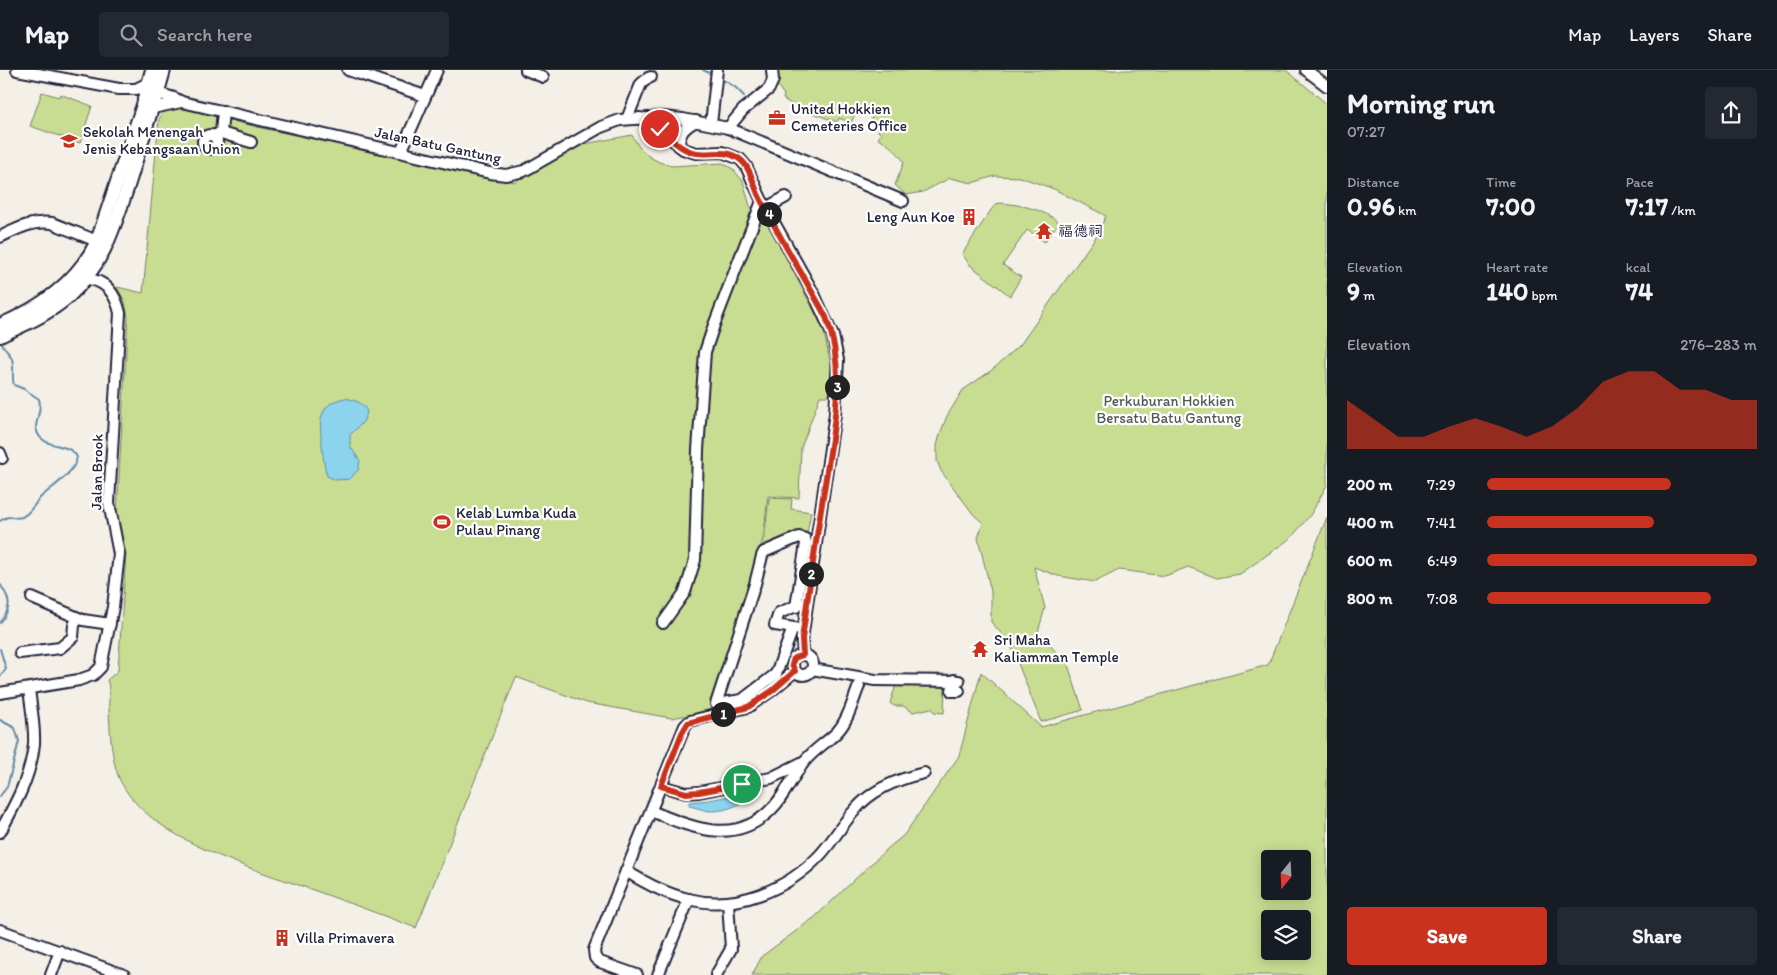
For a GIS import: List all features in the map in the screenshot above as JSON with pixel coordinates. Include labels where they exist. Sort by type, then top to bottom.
[{"type":"highway","points":[[152,92],[163,70]]},
{"type":"main road","points":[[2,329],[63,287],[86,260],[97,241],[152,92]]},
{"type":"main road","points":[[2,329],[45,314],[66,298],[86,279],[107,246],[152,92]]},
{"type":"street","points":[[17,70],[152,92]]},
{"type":"street","points":[[348,70],[425,96]]},
{"type":"street","points":[[401,152],[437,70]]},
{"type":"street","points":[[526,70],[543,77]]},
{"type":"street","points":[[711,124],[716,70]]},
{"type":"street","points":[[728,128],[743,110],[769,89],[773,80],[772,70]]},
{"type":"street","points":[[1306,70],[1327,86]]},
{"type":"street","points":[[627,119],[641,84],[648,78],[651,78]]},
{"type":"street","points":[[119,88],[125,93],[152,92]]},
{"type":"street","name":"Jalan Batu Gantung","points":[[152,92],[182,102],[506,175],[524,171],[601,127],[627,119],[671,118],[696,121],[728,128],[903,201]]},
{"type":"street","name":"Jalan Batu Gantung","points":[[152,92],[162,105],[182,102]]},
{"type":"street","points":[[223,111],[217,135],[251,142]]},
{"type":"street","points":[[639,118],[660,129],[677,144],[696,153],[722,152],[740,159],[746,166],[764,204],[826,317],[833,336],[838,360],[836,414],[807,602],[798,629],[776,674],[742,700],[716,704],[755,584],[762,556],[764,552],[799,537],[805,539],[806,543],[796,606]]},
{"type":"street","points":[[671,118],[672,134],[677,144]]},
{"type":"street","points":[[677,144],[682,131],[696,121]]},
{"type":"street","points":[[764,204],[786,197]]},
{"type":"street","points":[[663,623],[685,592],[695,560],[698,450],[705,352],[714,325],[764,204]]},
{"type":"street","points":[[0,237],[30,224],[46,222],[97,241]]},
{"type":"street","name":"Jalan Brook","points":[[1,693],[78,680],[93,675],[101,667],[110,624],[119,554],[109,503],[120,313],[111,290],[98,281],[86,279]]},
{"type":"street","points":[[32,598],[78,618],[110,624]]},
{"type":"street","points":[[798,629],[776,625],[779,613],[807,602]]},
{"type":"street","points":[[20,653],[63,647],[73,638],[74,624],[78,618]]},
{"type":"street","points":[[798,629],[803,655]]},
{"type":"street","points":[[812,669],[811,659],[803,655],[794,658],[792,665],[795,671],[804,675],[812,669],[875,680],[958,684]]},
{"type":"street","points":[[637,975],[600,962],[595,958],[594,954],[682,733],[688,723],[748,707],[772,691],[795,671]]},
{"type":"street","points":[[661,786],[686,793],[772,778],[804,761],[838,731],[846,718],[859,686]]},
{"type":"street","points":[[0,832],[19,798],[34,745],[34,726],[29,689]]},
{"type":"street","points":[[651,811],[707,830],[720,832],[739,829],[756,821],[776,804],[804,761]]},
{"type":"street","points":[[626,871],[644,882],[689,899],[728,902],[747,899],[769,892],[787,883],[819,856],[854,810],[871,794],[906,778],[924,773]]},
{"type":"street","points":[[658,975],[689,899]]},
{"type":"street","points":[[716,975],[732,949],[728,902]]},
{"type":"street","points":[[0,930],[124,975]]},
{"type":"street","points":[[51,975],[60,951]]},
{"type":"green space","name":"Perkuburan Hokkien Bersatu Batu Gantung","points":[[774,70],[1286,70],[1327,104],[1327,485],[1311,514],[1291,538],[1240,574],[1217,578],[1188,567],[1165,576],[1119,570],[1095,582],[1058,576],[1034,567],[1045,608],[1038,632],[1068,665],[1083,710],[1041,722],[1010,643],[991,622],[991,591],[978,538],[983,523],[974,515],[941,471],[937,461],[937,446],[947,416],[963,390],[992,370],[1020,345],[1095,238],[1106,216],[1054,189],[1020,177],[995,176],[972,183],[950,178],[923,192],[906,195],[895,185],[904,162],[893,149],[878,139],[881,134],[878,131],[880,125],[871,119],[872,115],[861,110],[859,115],[855,114],[851,123],[839,118],[837,122],[796,107],[783,99],[784,95],[777,85]]},
{"type":"green space","points":[[42,92],[59,97],[60,94],[92,106],[80,143],[30,126]]},
{"type":"green space","name":"Kelab Lumba Kuda Pulau Pinang","points":[[178,107],[257,127],[514,182],[579,145],[632,135],[639,147],[650,157],[672,166],[723,163],[733,169],[743,181],[750,206],[769,225],[823,328],[831,366],[829,396],[820,396],[801,448],[799,498],[768,496],[764,532],[753,586],[712,711],[671,718],[587,703],[516,677],[416,928],[233,861],[177,835],[152,818],[133,799],[116,770],[111,744],[107,680],[118,671],[126,554],[117,512],[128,317],[125,302],[117,287],[143,293],[159,119],[166,109]]},
{"type":"green space","points":[[1001,203],[1032,208],[1047,214],[1060,223],[1045,242],[1027,230],[1003,265],[1021,277],[1010,296],[970,265],[962,254],[991,210],[996,204]]},
{"type":"green space","points":[[769,498],[792,499],[791,509],[811,512],[807,533],[802,532],[763,550]]},
{"type":"green space","points":[[1327,517],[1327,975],[752,975],[762,956],[815,917],[904,835],[959,756],[981,672],[1041,727],[1268,665]]},
{"type":"green space","points":[[896,685],[945,686],[944,713],[934,712],[932,708],[913,712],[903,706],[894,706],[890,703]]},
{"type":"water","points":[[345,398],[362,404],[367,413],[363,422],[350,435],[350,446],[360,461],[358,470],[350,479],[336,480],[327,476],[321,437],[321,421],[325,409],[330,404]]},
{"type":"water","points":[[761,790],[743,802],[723,810],[709,811],[689,806],[689,802]]},
{"type":"waterway","points":[[703,70],[714,75]]},
{"type":"waterway","points":[[720,78],[735,87],[744,96]]},
{"type":"waterway","points":[[0,521],[7,517],[19,518],[28,513],[41,497],[68,474],[77,457],[69,449],[46,442],[38,434],[36,426],[40,409],[39,399],[14,385],[12,359],[1,341]]},
{"type":"waterway","points":[[0,584],[9,604],[7,612],[0,623]]},
{"type":"waterway","points":[[0,649],[6,669],[0,676]]},
{"type":"waterway","points":[[0,720],[15,728],[19,741],[7,787],[0,796]]},
{"type":"place","name":"United Hokkien Cemeteries Office","points":[[777,118]]},
{"type":"place","name":"Sekolah Menengah Jenis Kebangsaan Union","points":[[69,141]]},
{"type":"place","name":"Leng Aun Koe","points":[[969,217]]},
{"type":"place","name":"福德祠","points":[[1044,231]]},
{"type":"place","name":"Kelab Lumba Kuda Pulau Pinang","points":[[442,522]]},
{"type":"place","name":"Sri Maha Kaliamman Temple","points":[[980,649]]},
{"type":"place","name":"Villa Primavera","points":[[282,938]]},
{"type":"route","points":[[660,129],[679,146],[690,152],[702,154],[722,152],[740,159],[746,166],[762,201],[826,317],[833,336],[838,360],[836,414],[802,639],[803,655],[794,658],[792,665],[795,671],[772,691],[748,707],[688,723],[682,733],[661,786],[686,793],[742,784]]}]
